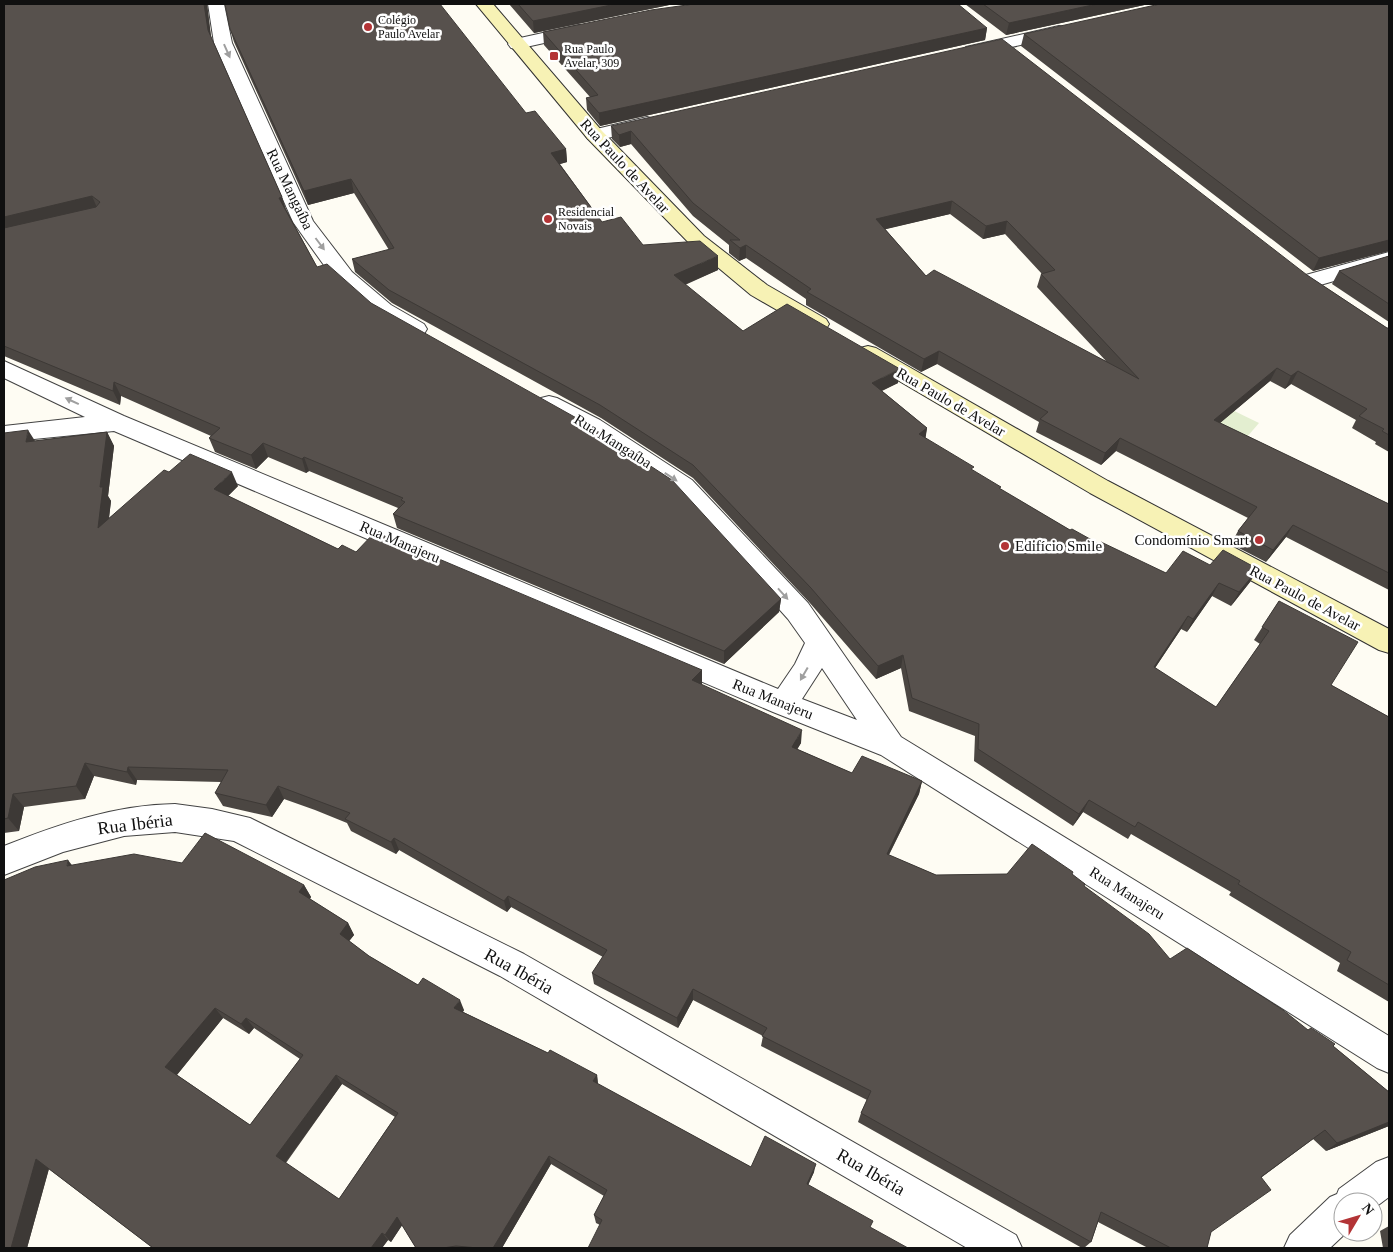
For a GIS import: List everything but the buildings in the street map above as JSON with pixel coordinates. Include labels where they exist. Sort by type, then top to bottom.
[{"type":"street","name":"Rua Mangaíba","points":[[216,4],[223,44],[302,222],[344,277],[383,310],[434,339]]},
{"type":"street","name":"Rua Paulo de Avelar","points":[[484,4],[595,135],[656,200],[697,240],[758,290],[1099,488],[1389,642]]},
{"type":"street","points":[[517,44],[600,26]]},
{"type":"street","points":[[958,54],[1077,27]]},
{"type":"street","points":[[985,29],[1025,59]]},
{"type":"street","points":[[595,135],[662,120]]},
{"type":"street","points":[[1332,296],[1303,275],[1389,258]]},
{"type":"street","name":"Rua Manajeru","points":[[4,369],[116,422],[784,704],[891,746],[1389,1056]]},
{"type":"street","name":"Rua Mangaíba","points":[[526,391],[592,426],[683,486],[798,610],[891,746]]},
{"type":"street","name":"Rua Manajeru","points":[[4,434],[116,422]]},
{"type":"street","points":[[784,704],[807,670],[819,642]]},
{"type":"street","name":"Rua Ibéria","points":[[4,861],[66,836],[117,823],[167,818],[239,828],[512,965],[1002,1248]]},
{"type":"street","points":[[1366,1192],[1389,1175]]},
{"type":"street","points":[[1303,1248],[1333,1220]]},
{"type":"green space","points":[[1189,389],[1259,423],[1240,445]]},
{"type":"place","name":"Colégio Paulo Avelar","points":[[368,27]]},
{"type":"place","name":"Rua Paulo Avelar, 309","points":[[554,56]]},
{"type":"place","name":"Residencial Novais","points":[[548,219]]},
{"type":"place","name":"Condomínio Smart","points":[[1259,540]]},
{"type":"place","name":"Edifício Smile","points":[[1005,546]]}]
